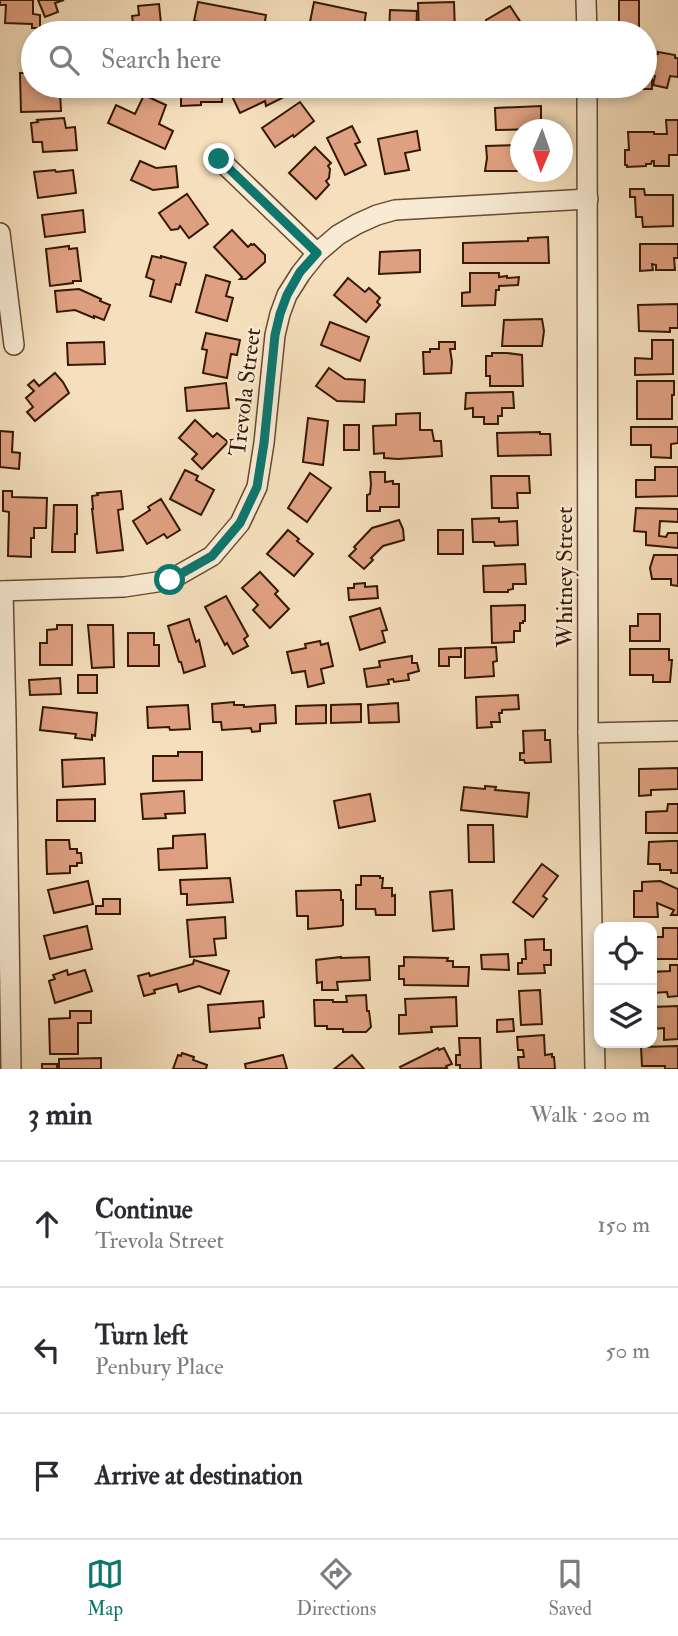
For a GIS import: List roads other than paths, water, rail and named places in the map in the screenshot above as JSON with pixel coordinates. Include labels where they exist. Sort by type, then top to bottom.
[{"type":"street","points":[[586,0],[587,21]]},
{"type":"street","name":"Whitney Street","points":[[587,98],[588,733],[595,1069]]},
{"type":"street","points":[[219,159],[317,253]]},
{"type":"street","name":"Trevola Street","points":[[1,591],[124,587],[170,580],[212,556],[240,523],[257,487],[275,335],[287,295],[300,272],[338,235],[377,215],[395,210],[588,199]]},
{"type":"street","points":[[0,233],[14,345]]},
{"type":"street","points":[[1,591],[6,727],[11,1069]]},
{"type":"street","points":[[588,733],[678,732]]}]
